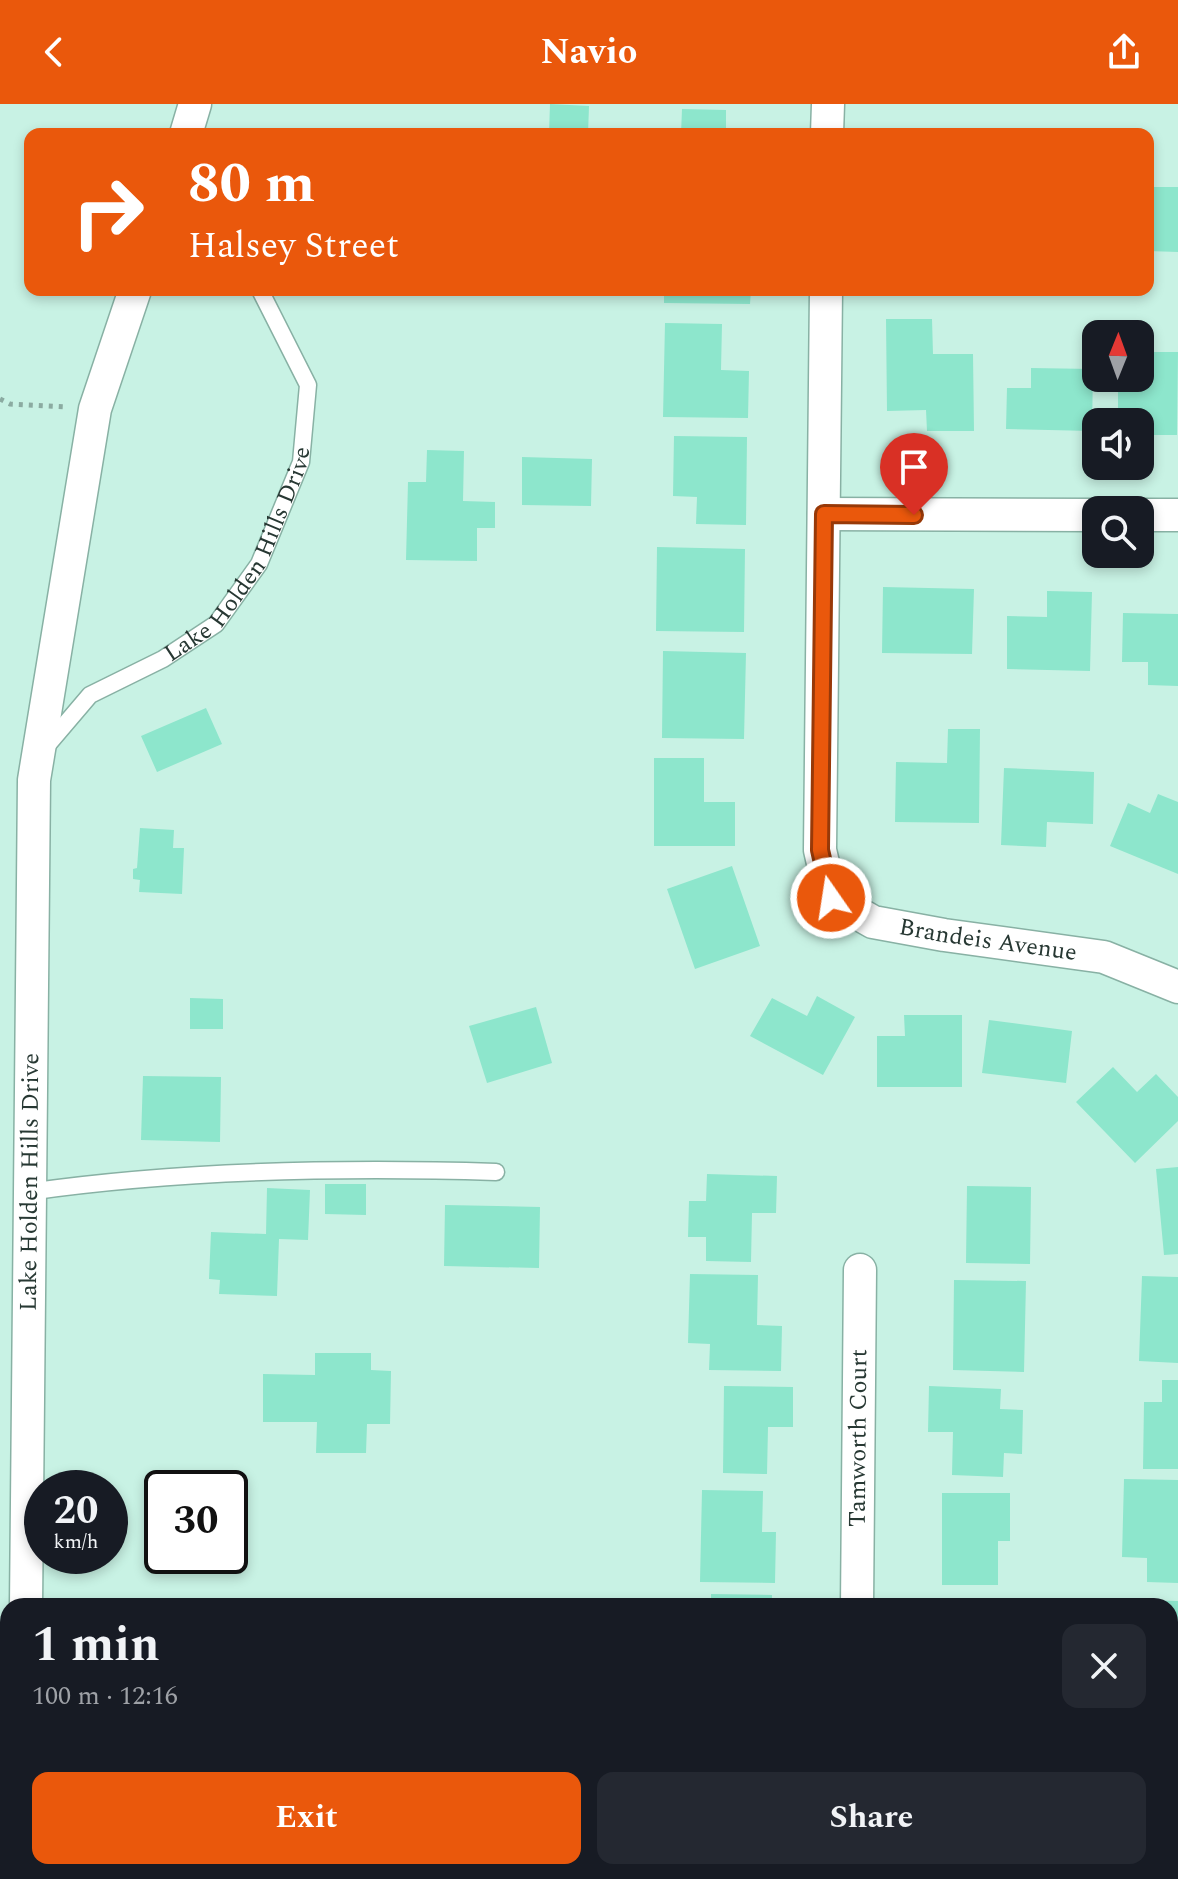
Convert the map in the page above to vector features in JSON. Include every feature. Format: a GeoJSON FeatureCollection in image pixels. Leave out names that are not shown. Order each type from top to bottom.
{"type":"FeatureCollection","features":[{"type":"Feature","properties":{"kind":"street"},"geometry":{"type":"LineString","coordinates":[[188,128],[195,104]]}},
{"type":"Feature","properties":{"kind":"street"},"geometry":{"type":"LineString","coordinates":[[827,128],[828,104]]}},
{"type":"Feature","properties":{"kind":"street","name":"Lake Holden Hills Drive"},"geometry":{"type":"LineString","coordinates":[[26,1598],[13,1368],[28,1192],[34,780],[95,409],[133,296]]}},
{"type":"Feature","properties":{"kind":"street","name":"Brandeis Avenue"},"geometry":{"type":"LineString","coordinates":[[826,296],[820,850],[831,898],[873,922],[1104,957],[1178,987]]}},
{"type":"Feature","properties":{"kind":"street"},"geometry":{"type":"LineString","coordinates":[[824,514],[1082,515]]}},
{"type":"Feature","properties":{"kind":"street"},"geometry":{"type":"LineString","coordinates":[[1154,515],[1178,515]]}},
{"type":"Feature","properties":{"kind":"street","name":"Tamworth Court"},"geometry":{"type":"LineString","coordinates":[[857,1598],[860,1270]]}},
{"type":"Feature","properties":{"kind":"lane","name":"Lake Holden Hills Drive"},"geometry":{"type":"LineString","coordinates":[[37,756],[90,695],[163,659],[216,624],[259,564],[301,462],[308,385],[263,296]]}},
{"type":"Feature","properties":{"kind":"lane"},"geometry":{"type":"LineString","coordinates":[[28,1192],[189,1176],[284,1171],[496,1172]]}},
{"type":"Feature","properties":{"kind":"path"},"geometry":{"type":"LineString","coordinates":[[0,399],[10,404],[95,409]]}},
{"type":"Feature","properties":{"kind":"building"},"geometry":{"type":"Polygon","coordinates":[[[550,104],[589,106],[588,128],[549,128],[550,104]]]}},
{"type":"Feature","properties":{"kind":"building"},"geometry":{"type":"Polygon","coordinates":[[[682,109],[726,110],[726,128],[681,128],[682,109]]]}},
{"type":"Feature","properties":{"kind":"building"},"geometry":{"type":"Polygon","coordinates":[[[1154,187],[1178,187],[1178,252],[1154,251],[1154,187]]]}},
{"type":"Feature","properties":{"kind":"building"},"geometry":{"type":"Polygon","coordinates":[[[664,296],[751,296],[750,304],[664,303],[664,296]]]}},
{"type":"Feature","properties":{"kind":"building"},"geometry":{"type":"Polygon","coordinates":[[[886,319],[932,319],[933,354],[973,354],[974,431],[927,431],[926,410],[887,411],[886,319]]]}},
{"type":"Feature","properties":{"kind":"building"},"geometry":{"type":"Polygon","coordinates":[[[665,323],[722,324],[721,370],[749,371],[748,418],[663,417],[665,323]]]}},
{"type":"Feature","properties":{"kind":"building"},"geometry":{"type":"Polygon","coordinates":[[[1154,352],[1178,352],[1177,435],[1154,435],[1154,408],[1118,408],[1118,392],[1154,392],[1154,352]]]}},
{"type":"Feature","properties":{"kind":"building"},"geometry":{"type":"Polygon","coordinates":[[[1031,368],[1082,369],[1082,392],[1093,392],[1092,408],[1082,408],[1082,431],[1006,429],[1007,388],[1031,388],[1031,368]]]}},
{"type":"Feature","properties":{"kind":"building"},"geometry":{"type":"Polygon","coordinates":[[[674,436],[747,437],[746,525],[696,524],[697,497],[673,496],[674,436]]]}},
{"type":"Feature","properties":{"kind":"building"},"geometry":{"type":"Polygon","coordinates":[[[427,450],[464,451],[463,501],[495,502],[495,528],[477,528],[477,561],[406,560],[408,482],[426,482],[427,450]]]}},
{"type":"Feature","properties":{"kind":"building"},"geometry":{"type":"Polygon","coordinates":[[[522,457],[592,459],[591,506],[522,505],[522,457]]]}},
{"type":"Feature","properties":{"kind":"building"},"geometry":{"type":"Polygon","coordinates":[[[657,547],[745,549],[744,632],[656,631],[657,547]]]}},
{"type":"Feature","properties":{"kind":"building"},"geometry":{"type":"Polygon","coordinates":[[[883,587],[974,589],[972,654],[882,653],[883,587]]]}},
{"type":"Feature","properties":{"kind":"building"},"geometry":{"type":"Polygon","coordinates":[[[1047,591],[1092,592],[1090,671],[1007,669],[1007,616],[1047,617],[1047,591]]]}},
{"type":"Feature","properties":{"kind":"building"},"geometry":{"type":"Polygon","coordinates":[[[1123,613],[1178,614],[1178,686],[1148,685],[1148,662],[1122,662],[1123,613]]]}},
{"type":"Feature","properties":{"kind":"building"},"geometry":{"type":"Polygon","coordinates":[[[663,651],[746,653],[744,739],[662,738],[663,651]]]}},
{"type":"Feature","properties":{"kind":"building"},"geometry":{"type":"Polygon","coordinates":[[[206,708],[222,744],[157,772],[141,736],[206,708]]]}},
{"type":"Feature","properties":{"kind":"building"},"geometry":{"type":"Polygon","coordinates":[[[948,729],[980,729],[979,823],[895,822],[896,762],[947,763],[948,729]]]}},
{"type":"Feature","properties":{"kind":"building"},"geometry":{"type":"Polygon","coordinates":[[[654,758],[704,758],[704,802],[735,802],[735,846],[654,846],[654,758]]]}},
{"type":"Feature","properties":{"kind":"building"},"geometry":{"type":"Polygon","coordinates":[[[1004,768],[1094,772],[1093,824],[1047,822],[1046,847],[1001,845],[1004,768]]]}},
{"type":"Feature","properties":{"kind":"building"},"geometry":{"type":"Polygon","coordinates":[[[1158,794],[1178,802],[1178,874],[1110,846],[1128,803],[1150,813],[1158,794]]]}},
{"type":"Feature","properties":{"kind":"building"},"geometry":{"type":"Polygon","coordinates":[[[140,828],[174,830],[173,848],[184,848],[182,894],[139,892],[140,880],[133,879],[133,869],[137,868],[140,828]]]}},
{"type":"Feature","properties":{"kind":"building"},"geometry":{"type":"Polygon","coordinates":[[[732,866],[760,946],[695,969],[667,889],[732,866]]]}},
{"type":"Feature","properties":{"kind":"building"},"geometry":{"type":"Polygon","coordinates":[[[817,996],[855,1017],[823,1075],[750,1036],[772,998],[807,1016],[817,996]]]}},
{"type":"Feature","properties":{"kind":"building"},"geometry":{"type":"Polygon","coordinates":[[[190,998],[223,999],[223,1029],[190,1029],[190,998]]]}},
{"type":"Feature","properties":{"kind":"building"},"geometry":{"type":"Polygon","coordinates":[[[536,1007],[552,1063],[487,1083],[469,1026],[536,1007]]]}},
{"type":"Feature","properties":{"kind":"building"},"geometry":{"type":"Polygon","coordinates":[[[904,1015],[962,1015],[962,1087],[877,1087],[877,1036],[905,1036],[904,1015]]]}},
{"type":"Feature","properties":{"kind":"building"},"geometry":{"type":"Polygon","coordinates":[[[989,1020],[1072,1031],[1066,1083],[982,1073],[989,1020]]]}},
{"type":"Feature","properties":{"kind":"building"},"geometry":{"type":"Polygon","coordinates":[[[1113,1067],[1137,1092],[1156,1074],[1178,1097],[1178,1121],[1135,1163],[1076,1102],[1113,1067]]]}},
{"type":"Feature","properties":{"kind":"building"},"geometry":{"type":"Polygon","coordinates":[[[143,1076],[221,1077],[220,1142],[141,1140],[143,1076]]]}},
{"type":"Feature","properties":{"kind":"building"},"geometry":{"type":"Polygon","coordinates":[[[1178,1167],[1178,1254],[1164,1255],[1156,1169],[1178,1167]]]}},
{"type":"Feature","properties":{"kind":"building"},"geometry":{"type":"Polygon","coordinates":[[[707,1174],[777,1176],[776,1213],[752,1213],[751,1262],[706,1261],[706,1237],[688,1237],[689,1201],[706,1201],[707,1174]]]}},
{"type":"Feature","properties":{"kind":"building"},"geometry":{"type":"Polygon","coordinates":[[[325,1184],[366,1184],[366,1215],[325,1214],[325,1184]]]}},
{"type":"Feature","properties":{"kind":"building"},"geometry":{"type":"Polygon","coordinates":[[[967,1186],[1031,1187],[1030,1264],[966,1263],[967,1186]]]}},
{"type":"Feature","properties":{"kind":"building"},"geometry":{"type":"Polygon","coordinates":[[[267,1188],[310,1190],[308,1240],[279,1239],[277,1296],[219,1294],[220,1280],[209,1279],[211,1232],[266,1234],[267,1188]]]}},
{"type":"Feature","properties":{"kind":"building"},"geometry":{"type":"Polygon","coordinates":[[[445,1205],[540,1207],[539,1268],[444,1266],[445,1205]]]}},
{"type":"Feature","properties":{"kind":"building"},"geometry":{"type":"Polygon","coordinates":[[[690,1274],[758,1275],[757,1325],[782,1326],[781,1371],[709,1370],[710,1344],[688,1343],[690,1274]]]}},
{"type":"Feature","properties":{"kind":"building"},"geometry":{"type":"Polygon","coordinates":[[[1142,1276],[1178,1277],[1178,1363],[1139,1361],[1142,1276]]]}},
{"type":"Feature","properties":{"kind":"building"},"geometry":{"type":"Polygon","coordinates":[[[954,1280],[1026,1281],[1024,1372],[953,1370],[954,1280]]]}},
{"type":"Feature","properties":{"kind":"building"},"geometry":{"type":"Polygon","coordinates":[[[315,1353],[371,1353],[371,1370],[391,1371],[390,1424],[367,1424],[366,1453],[316,1453],[317,1422],[263,1422],[263,1374],[315,1375],[315,1353]]]}},
{"type":"Feature","properties":{"kind":"building"},"geometry":{"type":"Polygon","coordinates":[[[1162,1380],[1178,1380],[1178,1469],[1143,1469],[1144,1402],[1162,1402],[1162,1380]]]}},
{"type":"Feature","properties":{"kind":"building"},"geometry":{"type":"Polygon","coordinates":[[[724,1386],[793,1387],[793,1427],[768,1427],[767,1474],[723,1473],[724,1386]]]}},
{"type":"Feature","properties":{"kind":"building"},"geometry":{"type":"Polygon","coordinates":[[[929,1386],[1001,1389],[1000,1409],[1023,1410],[1022,1454],[1004,1453],[1003,1477],[952,1475],[953,1432],[928,1432],[929,1386]]]}},
{"type":"Feature","properties":{"kind":"building"},"geometry":{"type":"Polygon","coordinates":[[[1124,1479],[1178,1480],[1178,1583],[1147,1582],[1147,1558],[1122,1557],[1124,1479]]]}},
{"type":"Feature","properties":{"kind":"building"},"geometry":{"type":"Polygon","coordinates":[[[702,1490],[763,1491],[762,1532],[776,1532],[775,1583],[700,1582],[702,1490]]]}},
{"type":"Feature","properties":{"kind":"building"},"geometry":{"type":"Polygon","coordinates":[[[942,1493],[1010,1493],[1010,1541],[998,1541],[998,1585],[942,1585],[942,1493]]]}},
{"type":"Feature","properties":{"kind":"building"},"geometry":{"type":"Polygon","coordinates":[[[711,1594],[772,1595],[772,1598],[711,1598],[711,1594]]]}},
{"type":"Feature","properties":{"kind":"route"},"geometry":{"type":"LineString","coordinates":[[831,898],[820,850],[824,514],[914,515]]}}]}
